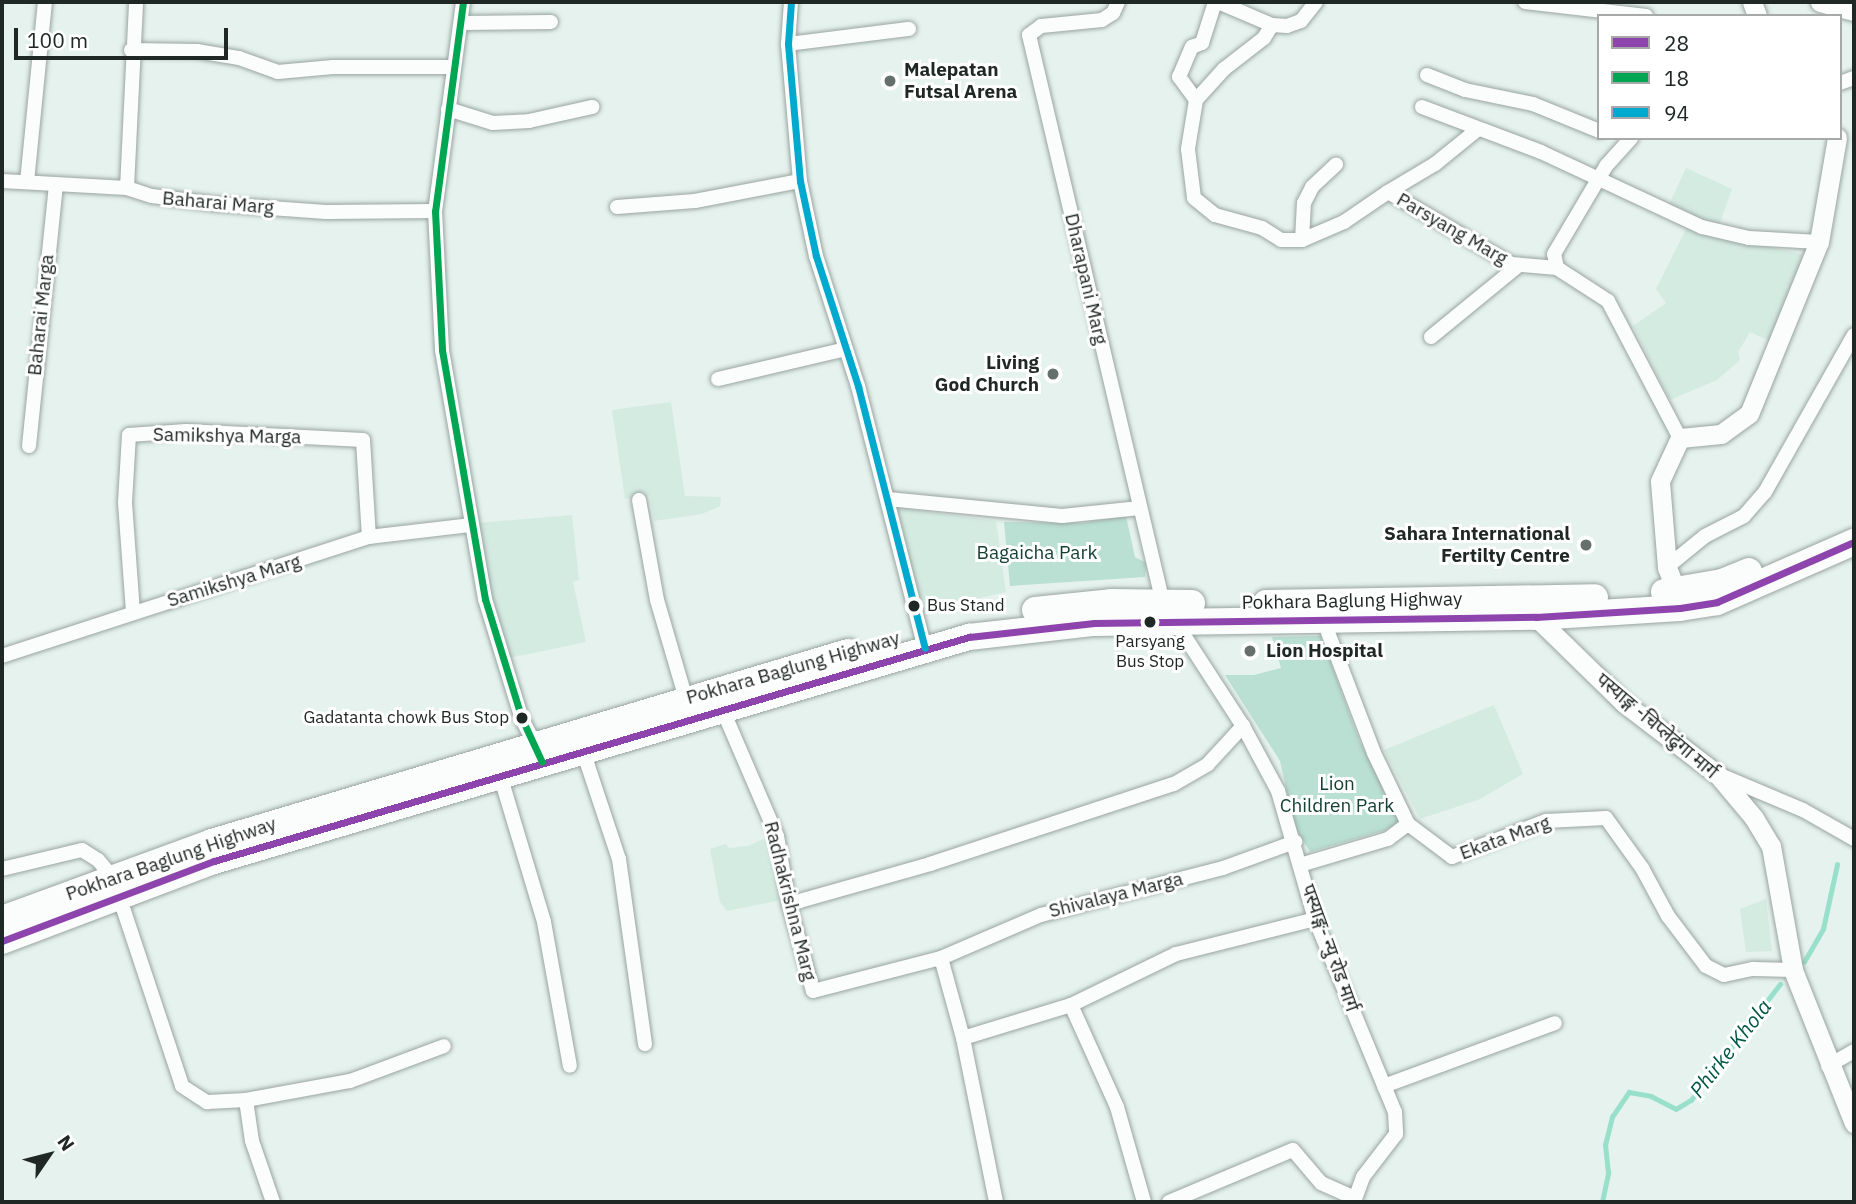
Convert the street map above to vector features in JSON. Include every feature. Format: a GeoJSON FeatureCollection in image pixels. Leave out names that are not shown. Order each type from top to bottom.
{"type":"FeatureCollection","features":[{"type":"Feature","properties":{"kind":"highway","name":"Pokhara Baglung Highway"},"geometry":{"type":"LineString","coordinates":[[1169,612],[1324,622],[1534,608],[1722,582],[1854,523]]}},
{"type":"Feature","properties":{"kind":"highway","name":"Pokhara Baglung Highway"},"geometry":{"type":"LineString","coordinates":[[1675,589],[1717,602],[1854,542]]}},
{"type":"Feature","properties":{"kind":"highway","name":"Pokhara Baglung Highway"},"geometry":{"type":"LineString","coordinates":[[2,919],[214,861],[500,775],[539,753],[583,751],[718,700],[922,640],[1169,612],[1534,608]]}},
{"type":"Feature","properties":{"kind":"highway","name":"Pokhara Baglung Highway"},"geometry":{"type":"LineString","coordinates":[[2,941],[224,838],[539,753],[686,699],[718,700]]}},
{"type":"Feature","properties":{"kind":"main road"},"geometry":{"type":"LineString","coordinates":[[1820,2],[1854,11]]}},
{"type":"Feature","properties":{"kind":"main road"},"geometry":{"type":"LineString","coordinates":[[1675,589],[1660,481],[1680,438],[1721,434],[1749,414],[1819,242],[1837,140]]}},
{"type":"Feature","properties":{"kind":"main road","name":"पस्याङ्ग -चिप्लेढुंगा मार्ग"},"geometry":{"type":"LineString","coordinates":[[1534,608],[1624,703],[1718,775],[1754,818],[1770,846],[1793,970],[1829,1066],[1854,1123]]}},
{"type":"Feature","properties":{"kind":"street"},"geometry":{"type":"LineString","coordinates":[[27,182],[45,2]]}},
{"type":"Feature","properties":{"kind":"street"},"geometry":{"type":"LineString","coordinates":[[127,188],[131,50],[136,2]]}},
{"type":"Feature","properties":{"kind":"street"},"geometry":{"type":"LineString","coordinates":[[463,2],[463,23],[453,67],[435,211],[442,350],[485,598],[522,719],[539,753]]}},
{"type":"Feature","properties":{"kind":"street"},"geometry":{"type":"LineString","coordinates":[[791,2],[788,44],[800,181],[816,256],[846,349],[888,499],[922,640]]}},
{"type":"Feature","properties":{"kind":"street","name":"Dharapani Marg"},"geometry":{"type":"LineString","coordinates":[[1118,2],[1113,13],[1102,20],[1041,26],[1031,29],[1029,35],[1140,508],[1169,612]]}},
{"type":"Feature","properties":{"kind":"street"},"geometry":{"type":"LineString","coordinates":[[1196,100],[1179,78],[1192,47],[1202,43],[1216,2],[1272,25],[1301,21],[1316,2]]}},
{"type":"Feature","properties":{"kind":"street"},"geometry":{"type":"LineString","coordinates":[[1525,2],[1629,14]]}},
{"type":"Feature","properties":{"kind":"street"},"geometry":{"type":"LineString","coordinates":[[463,23],[551,22]]}},
{"type":"Feature","properties":{"kind":"street"},"geometry":{"type":"LineString","coordinates":[[1272,25],[1264,38],[1224,69],[1196,100],[1188,149],[1195,198],[1214,215],[1262,228],[1281,240],[1302,240],[1304,203],[1312,187],[1335,165]]}},
{"type":"Feature","properties":{"kind":"street"},"geometry":{"type":"LineString","coordinates":[[788,44],[909,29]]}},
{"type":"Feature","properties":{"kind":"street"},"geometry":{"type":"LineString","coordinates":[[131,50],[197,51],[239,58],[278,72],[333,67],[453,67]]}},
{"type":"Feature","properties":{"kind":"street"},"geometry":{"type":"LineString","coordinates":[[1427,75],[1465,90],[1533,104],[1597,130]]}},
{"type":"Feature","properties":{"kind":"street"},"geometry":{"type":"LineString","coordinates":[[448,109],[493,123],[529,121],[592,107]]}},
{"type":"Feature","properties":{"kind":"street"},"geometry":{"type":"LineString","coordinates":[[1422,107],[1541,152],[1597,181],[1702,227],[1749,238],[1819,242]]}},
{"type":"Feature","properties":{"kind":"street"},"geometry":{"type":"LineString","coordinates":[[1388,192],[1435,164],[1478,129]]}},
{"type":"Feature","properties":{"kind":"street"},"geometry":{"type":"LineString","coordinates":[[1557,268],[1554,254],[1623,140]]}},
{"type":"Feature","properties":{"kind":"street","name":"Baharai Marg"},"geometry":{"type":"LineString","coordinates":[[2,181],[127,188],[152,196],[215,204],[327,212],[435,211]]}},
{"type":"Feature","properties":{"kind":"street"},"geometry":{"type":"LineString","coordinates":[[617,207],[695,201],[800,181]]}},
{"type":"Feature","properties":{"kind":"street","name":"Baharai Marga"},"geometry":{"type":"LineString","coordinates":[[29,446],[56,184]]}},
{"type":"Feature","properties":{"kind":"street","name":"Parsyang Marg"},"geometry":{"type":"LineString","coordinates":[[1302,240],[1344,222],[1388,192],[1519,265],[1557,268],[1608,301],[1680,438]]}},
{"type":"Feature","properties":{"kind":"street"},"geometry":{"type":"LineString","coordinates":[[1431,337],[1519,265]]}},
{"type":"Feature","properties":{"kind":"street"},"geometry":{"type":"LineString","coordinates":[[1675,589],[1705,536],[1744,516],[1765,492],[1854,335]]}},
{"type":"Feature","properties":{"kind":"street"},"geometry":{"type":"LineString","coordinates":[[718,379],[846,349]]}},
{"type":"Feature","properties":{"kind":"street","name":"Samikshya Marga"},"geometry":{"type":"LineString","coordinates":[[133,612],[125,502],[129,435],[186,431],[363,440],[369,537]]}},
{"type":"Feature","properties":{"kind":"street"},"geometry":{"type":"LineString","coordinates":[[888,499],[1062,516],[1140,508]]}},
{"type":"Feature","properties":{"kind":"street"},"geometry":{"type":"LineString","coordinates":[[639,500],[657,600],[686,699]]}},
{"type":"Feature","properties":{"kind":"street","name":"Samikshya Marg"},"geometry":{"type":"LineString","coordinates":[[2,656],[133,612],[288,566],[369,537],[471,525]]}},
{"type":"Feature","properties":{"kind":"street","name":"पस्याङ्ग- न्यु रोड मार्ग"},"geometry":{"type":"LineString","coordinates":[[1169,612],[1243,726],[1278,791],[1295,842],[1315,919],[1395,1112],[1396,1134],[1354,1200]]}},
{"type":"Feature","properties":{"kind":"street","name":"Ekata Marg"},"geometry":{"type":"LineString","coordinates":[[1324,622],[1374,753],[1408,824],[1452,858],[1546,821],[1606,818],[1642,868],[1668,916],[1706,966],[1724,975],[1754,969],[1793,970]]}},
{"type":"Feature","properties":{"kind":"street","name":"Radhakrishna Marg"},"geometry":{"type":"LineString","coordinates":[[718,700],[777,836],[789,904],[813,991],[941,957]]}},
{"type":"Feature","properties":{"kind":"street"},"geometry":{"type":"LineString","coordinates":[[789,904],[930,864],[1174,784],[1208,764],[1243,726]]}},
{"type":"Feature","properties":{"kind":"street"},"geometry":{"type":"LineString","coordinates":[[583,751],[619,859],[645,1044]]}},
{"type":"Feature","properties":{"kind":"street"},"geometry":{"type":"LineString","coordinates":[[500,775],[544,922],[570,1066]]}},
{"type":"Feature","properties":{"kind":"street"},"geometry":{"type":"LineString","coordinates":[[1718,775],[1802,810],[1854,839]]}},
{"type":"Feature","properties":{"kind":"street"},"geometry":{"type":"LineString","coordinates":[[1300,865],[1388,839],[1408,824]]}},
{"type":"Feature","properties":{"kind":"street","name":"Shivalaya Marga"},"geometry":{"type":"LineString","coordinates":[[941,957],[1041,915],[1223,868],[1295,842]]}},
{"type":"Feature","properties":{"kind":"street"},"geometry":{"type":"LineString","coordinates":[[2,869],[82,850],[99,860],[116,888],[182,1086],[206,1102],[246,1100],[350,1081],[444,1046]]}},
{"type":"Feature","properties":{"kind":"street"},"geometry":{"type":"LineString","coordinates":[[963,1038],[1071,1005],[1176,954],[1315,919]]}},
{"type":"Feature","properties":{"kind":"street"},"geometry":{"type":"LineString","coordinates":[[941,957],[963,1038],[996,1202]]}},
{"type":"Feature","properties":{"kind":"street"},"geometry":{"type":"LineString","coordinates":[[1071,1005],[1117,1107],[1144,1202]]}},
{"type":"Feature","properties":{"kind":"street"},"geometry":{"type":"LineString","coordinates":[[1384,1086],[1555,1023]]}},
{"type":"Feature","properties":{"kind":"street"},"geometry":{"type":"LineString","coordinates":[[1829,1066],[1854,1051]]}},
{"type":"Feature","properties":{"kind":"street"},"geometry":{"type":"LineString","coordinates":[[246,1100],[253,1141],[273,1202]]}},
{"type":"Feature","properties":{"kind":"street"},"geometry":{"type":"LineString","coordinates":[[1169,1202],[1293,1150],[1321,1183],[1354,1200]]}},
{"type":"Feature","properties":{"kind":"shaded area"},"geometry":{"type":"Polygon","coordinates":[[[1686,168],[1732,189],[1717,231],[1665,213],[1686,168]]]}},
{"type":"Feature","properties":{"kind":"shaded area"},"geometry":{"type":"Polygon","coordinates":[[[1687,227],[1809,256],[1776,344],[1750,332],[1738,352],[1740,360],[1717,380],[1670,400],[1633,326],[1666,303],[1656,289],[1687,227]]]}},
{"type":"Feature","properties":{"kind":"shaded area"},"geometry":{"type":"Polygon","coordinates":[[[671,402],[685,496],[721,497],[720,506],[702,514],[654,521],[650,496],[625,499],[612,410],[671,402]]]}},
{"type":"Feature","properties":{"kind":"shaded area"},"geometry":{"type":"Polygon","coordinates":[[[891,507],[996,521],[1006,592],[922,611],[891,507]]]}},
{"type":"Feature","properties":{"kind":"shaded area"},"geometry":{"type":"Polygon","coordinates":[[[572,515],[579,580],[573,582],[586,642],[505,659],[477,523],[572,515]]]}},
{"type":"Feature","properties":{"kind":"shaded area"},"geometry":{"type":"Polygon","coordinates":[[[1494,705],[1523,774],[1480,799],[1420,819],[1384,750],[1494,705]]]}},
{"type":"Feature","properties":{"kind":"shaded area"},"geometry":{"type":"Polygon","coordinates":[[[770,836],[777,857],[772,870],[777,873],[781,900],[727,911],[720,902],[710,849],[726,844],[729,848],[748,846],[770,836]]]}},
{"type":"Feature","properties":{"kind":"shaded area"},"geometry":{"type":"Polygon","coordinates":[[[1766,899],[1772,951],[1746,952],[1740,909],[1766,899]]]}},
{"type":"Feature","properties":{"kind":"green space","name":"Bagaicha Park"},"geometry":{"type":"Polygon","coordinates":[[[1126,516],[1135,557],[1146,563],[1145,577],[1010,586],[1004,522],[1081,523],[1126,516]]]}},
{"type":"Feature","properties":{"kind":"green space","name":"Lion Children Park"},"geometry":{"type":"Polygon","coordinates":[[[1321,636],[1359,740],[1401,820],[1386,830],[1310,852],[1295,827],[1280,761],[1225,675],[1254,675],[1281,668],[1272,637],[1321,636]]]}},
{"type":"Feature","properties":{"kind":"waterway","name":"Phirke Khola"},"geometry":{"type":"LineString","coordinates":[[1804,962],[1823,929],[1837,865]]}},
{"type":"Feature","properties":{"kind":"waterway","name":"Phirke Khola"},"geometry":{"type":"LineString","coordinates":[[1602,1202],[1608,1173],[1605,1145],[1612,1117],[1629,1092],[1651,1096],[1676,1109],[1691,1100],[1780,984]]}},
{"type":"Feature","properties":{"kind":"transit line","name":"18"},"geometry":{"type":"LineString","coordinates":[[463,2],[435,211],[442,350],[485,599],[522,719],[542,762]]}},
{"type":"Feature","properties":{"kind":"transit line","name":"94"},"geometry":{"type":"LineString","coordinates":[[791,2],[788,44],[800,181],[816,256],[858,386],[925,648]]}},
{"type":"Feature","properties":{"kind":"transit line","name":"28"},"geometry":{"type":"LineString","coordinates":[[2,941],[214,861],[969,637],[1094,623],[1536,617],[1680,608],[1717,602],[1854,542]]}},
{"type":"Feature","properties":{"kind":"place","name":"Malepatan Futsal Arena"},"geometry":{"type":"Point","coordinates":[890,81]}},
{"type":"Feature","properties":{"kind":"place","name":"Living God Church"},"geometry":{"type":"Point","coordinates":[1053,374]}},
{"type":"Feature","properties":{"kind":"place","name":"Sahara International Fertilty Centre"},"geometry":{"type":"Point","coordinates":[1586,545]}},
{"type":"Feature","properties":{"kind":"place","name":"Bus Stand"},"geometry":{"type":"Point","coordinates":[914,606]}},
{"type":"Feature","properties":{"kind":"place","name":"Parsyang Bus Stop"},"geometry":{"type":"Point","coordinates":[1150,622]}},
{"type":"Feature","properties":{"kind":"place","name":"Lion Hospital"},"geometry":{"type":"Point","coordinates":[1250,651]}},
{"type":"Feature","properties":{"kind":"place","name":"Gadatanta chowk Bus Stop"},"geometry":{"type":"Point","coordinates":[522,718]}}]}
